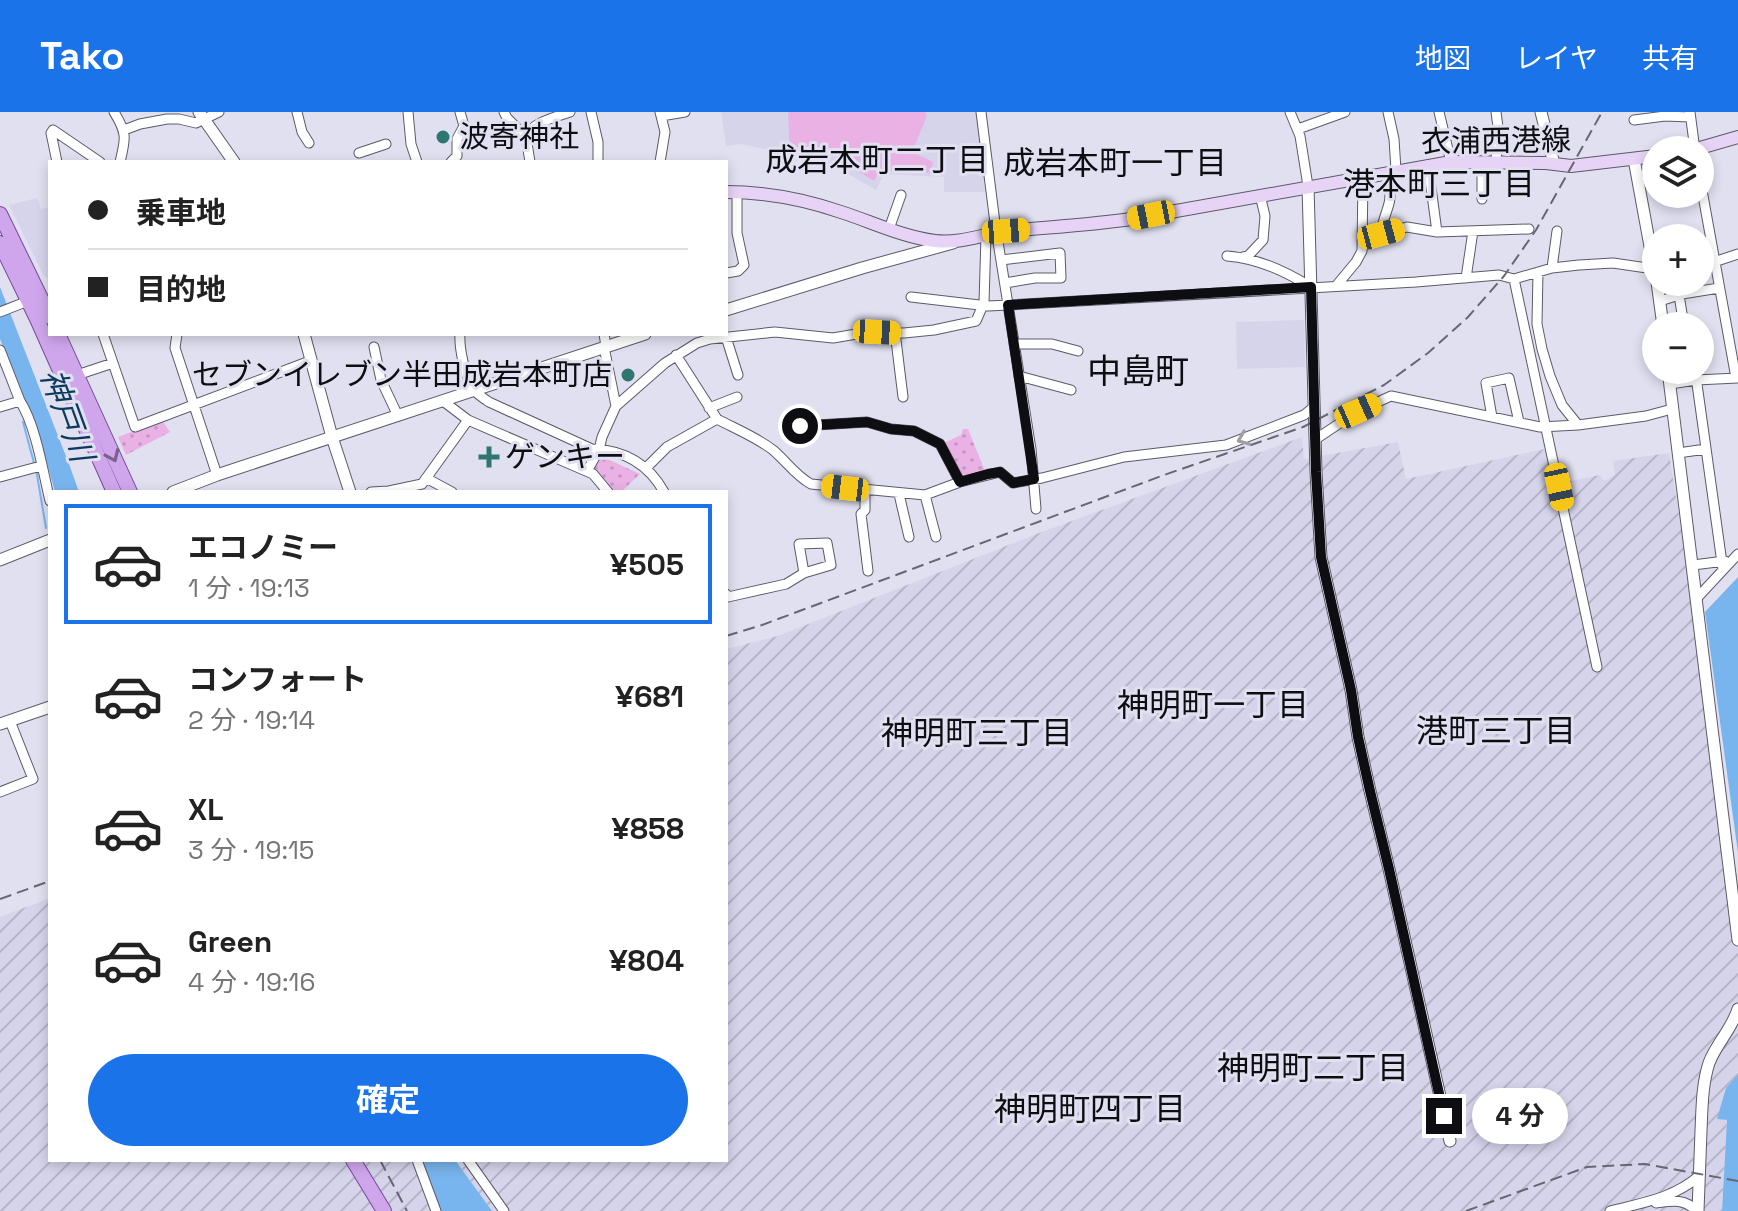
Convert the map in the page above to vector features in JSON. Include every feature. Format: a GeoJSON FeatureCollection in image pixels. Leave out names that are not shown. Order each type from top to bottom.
{"type":"FeatureCollection","features":[{"type":"Feature","properties":{"kind":"main road"},"geometry":{"type":"LineString","coordinates":[[1714,145],[1737,140]]}},
{"type":"Feature","properties":{"kind":"main road","name":"衣浦西港線"},"geometry":{"type":"LineString","coordinates":[[732,192],[793,197],[919,238],[957,242],[992,234],[1093,224],[1451,162],[1580,166],[1642,158]]}},
{"type":"Feature","properties":{"kind":"main road"},"geometry":{"type":"LineString","coordinates":[[0,214],[48,334]]}},
{"type":"Feature","properties":{"kind":"main road"},"geometry":{"type":"LineString","coordinates":[[0,243],[34,300],[48,315]]}},
{"type":"Feature","properties":{"kind":"main road"},"geometry":{"type":"LineString","coordinates":[[49,336],[113,490]]}},
{"type":"Feature","properties":{"kind":"main road"},"geometry":{"type":"LineString","coordinates":[[59,336],[129,490]]}},
{"type":"Feature","properties":{"kind":"main road"},"geometry":{"type":"LineString","coordinates":[[352,1162],[381,1211]]}},
{"type":"Feature","properties":{"kind":"street"},"geometry":{"type":"LineString","coordinates":[[114,112],[124,130],[120,160]]}},
{"type":"Feature","properties":{"kind":"street"},"geometry":{"type":"LineString","coordinates":[[124,130],[167,119],[196,123],[202,116],[219,112]]}},
{"type":"Feature","properties":{"kind":"street"},"geometry":{"type":"LineString","coordinates":[[297,112],[302,132],[309,143]]}},
{"type":"Feature","properties":{"kind":"street"},"geometry":{"type":"LineString","coordinates":[[408,112],[411,144],[416,160]]}},
{"type":"Feature","properties":{"kind":"street"},"geometry":{"type":"LineString","coordinates":[[453,160],[457,156],[457,139],[464,126],[460,112]]}},
{"type":"Feature","properties":{"kind":"street"},"geometry":{"type":"LineString","coordinates":[[504,112],[525,135],[530,160]]}},
{"type":"Feature","properties":{"kind":"street"},"geometry":{"type":"LineString","coordinates":[[525,135],[545,120],[570,112]]}},
{"type":"Feature","properties":{"kind":"street"},"geometry":{"type":"LineString","coordinates":[[591,112],[598,142],[598,160]]}},
{"type":"Feature","properties":{"kind":"street"},"geometry":{"type":"LineString","coordinates":[[660,160],[665,132],[661,114],[685,112]]}},
{"type":"Feature","properties":{"kind":"street"},"geometry":{"type":"LineString","coordinates":[[587,471],[599,450],[616,406],[696,338],[775,332],[833,338],[868,332],[934,330],[976,321],[983,305],[992,234],[981,112]]}},
{"type":"Feature","properties":{"kind":"street"},"geometry":{"type":"LineString","coordinates":[[1290,112],[1298,129],[1308,186],[1321,557],[1351,690],[1358,737],[1450,1141]]}},
{"type":"Feature","properties":{"kind":"street"},"geometry":{"type":"LineString","coordinates":[[1298,129],[1345,112]]}},
{"type":"Feature","properties":{"kind":"street"},"geometry":{"type":"LineString","coordinates":[[1402,112],[1390,116],[1392,171],[1389,205],[1383,217],[1381,234],[1407,227],[1437,232],[1529,229]]}},
{"type":"Feature","properties":{"kind":"street"},"geometry":{"type":"LineString","coordinates":[[1439,112],[1451,162]]}},
{"type":"Feature","properties":{"kind":"street"},"geometry":{"type":"LineString","coordinates":[[1496,112],[1496,162]]}},
{"type":"Feature","properties":{"kind":"street"},"geometry":{"type":"LineString","coordinates":[[1541,112],[1554,164]]}},
{"type":"Feature","properties":{"kind":"street"},"geometry":{"type":"LineString","coordinates":[[1634,120],[1690,114],[1692,136]]}},
{"type":"Feature","properties":{"kind":"street"},"geometry":{"type":"LineString","coordinates":[[202,116],[233,160]]}},
{"type":"Feature","properties":{"kind":"street"},"geometry":{"type":"LineString","coordinates":[[57,160],[53,130],[97,160]]}},
{"type":"Feature","properties":{"kind":"street"},"geometry":{"type":"LineString","coordinates":[[359,155],[386,144]]}},
{"type":"Feature","properties":{"kind":"street"},"geometry":{"type":"LineString","coordinates":[[1634,159],[1648,224]]}},
{"type":"Feature","properties":{"kind":"street"},"geometry":{"type":"LineString","coordinates":[[1482,162],[1482,199]]}},
{"type":"Feature","properties":{"kind":"street"},"geometry":{"type":"LineString","coordinates":[[1428,165],[1437,232]]}},
{"type":"Feature","properties":{"kind":"street"},"geometry":{"type":"LineString","coordinates":[[1336,286],[1362,251],[1363,177]]}},
{"type":"Feature","properties":{"kind":"street"},"geometry":{"type":"LineString","coordinates":[[728,273],[738,271],[744,265],[732,192]]}},
{"type":"Feature","properties":{"kind":"street"},"geometry":{"type":"LineString","coordinates":[[889,229],[901,195]]}},
{"type":"Feature","properties":{"kind":"street"},"geometry":{"type":"LineString","coordinates":[[1243,257],[1248,256],[1263,240],[1265,216],[1260,195]]}},
{"type":"Feature","properties":{"kind":"street"},"geometry":{"type":"LineString","coordinates":[[1466,278],[1473,231]]}},
{"type":"Feature","properties":{"kind":"street"},"geometry":{"type":"LineString","coordinates":[[1552,268],[1557,231]]}},
{"type":"Feature","properties":{"kind":"street"},"geometry":{"type":"LineString","coordinates":[[992,234],[1005,283],[1036,509]]}},
{"type":"Feature","properties":{"kind":"street"},"geometry":{"type":"LineString","coordinates":[[919,238],[924,248],[919,252]]}},
{"type":"Feature","properties":{"kind":"street"},"geometry":{"type":"LineString","coordinates":[[728,309],[957,242]]}},
{"type":"Feature","properties":{"kind":"street"},"geometry":{"type":"LineString","coordinates":[[1001,260],[1060,253],[1061,278],[1005,283]]}},
{"type":"Feature","properties":{"kind":"street"},"geometry":{"type":"LineString","coordinates":[[1714,376],[1737,378],[1714,262],[1738,254]]}},
{"type":"Feature","properties":{"kind":"street"},"geometry":{"type":"LineString","coordinates":[[1227,256],[1243,257],[1295,277],[1311,287]]}},
{"type":"Feature","properties":{"kind":"street"},"geometry":{"type":"LineString","coordinates":[[911,297],[1008,305],[1499,275],[1514,279],[1552,268],[1613,263],[1642,272]]}},
{"type":"Feature","properties":{"kind":"street"},"geometry":{"type":"LineString","coordinates":[[1538,272],[1537,324],[1542,349],[1562,405],[1578,425]]}},
{"type":"Feature","properties":{"kind":"street"},"geometry":{"type":"LineString","coordinates":[[1514,279],[1597,667]]}},
{"type":"Feature","properties":{"kind":"street"},"geometry":{"type":"LineString","coordinates":[[1714,289],[1719,288]]}},
{"type":"Feature","properties":{"kind":"street"},"geometry":{"type":"LineString","coordinates":[[1659,296],[1661,312]]}},
{"type":"Feature","properties":{"kind":"street"},"geometry":{"type":"LineString","coordinates":[[1660,301],[1676,296]]}},
{"type":"Feature","properties":{"kind":"street"},"geometry":{"type":"LineString","coordinates":[[0,312],[34,300]]}},
{"type":"Feature","properties":{"kind":"street"},"geometry":{"type":"LineString","coordinates":[[895,332],[903,397]]}},
{"type":"Feature","properties":{"kind":"street"},"geometry":{"type":"LineString","coordinates":[[104,336],[135,427],[310,361]]}},
{"type":"Feature","properties":{"kind":"street"},"geometry":{"type":"LineString","coordinates":[[177,336],[175,348],[217,475]]}},
{"type":"Feature","properties":{"kind":"street"},"geometry":{"type":"LineString","coordinates":[[304,336],[349,490]]}},
{"type":"Feature","properties":{"kind":"street"},"geometry":{"type":"LineString","coordinates":[[460,336],[461,351],[474,391],[489,402],[592,449],[608,449],[647,467],[663,490]]}},
{"type":"Feature","properties":{"kind":"street"},"geometry":{"type":"LineString","coordinates":[[178,490],[474,391],[604,342],[635,336]]}},
{"type":"Feature","properties":{"kind":"street"},"geometry":{"type":"LineString","coordinates":[[726,337],[738,375]]}},
{"type":"Feature","properties":{"kind":"street"},"geometry":{"type":"LineString","coordinates":[[604,342],[616,406]]}},
{"type":"Feature","properties":{"kind":"street"},"geometry":{"type":"LineString","coordinates":[[1014,344],[1052,344],[1078,351]]}},
{"type":"Feature","properties":{"kind":"street"},"geometry":{"type":"LineString","coordinates":[[374,347],[381,380],[398,416]]}},
{"type":"Feature","properties":{"kind":"street"},"geometry":{"type":"LineString","coordinates":[[0,350],[25,409],[37,467],[48,496]]}},
{"type":"Feature","properties":{"kind":"street"},"geometry":{"type":"LineString","coordinates":[[676,355],[717,419],[777,453],[805,481],[899,494],[925,495],[1000,472],[1013,483],[1124,457],[1226,445],[1304,415],[1314,407]]}},
{"type":"Feature","properties":{"kind":"street"},"geometry":{"type":"LineString","coordinates":[[77,375],[113,363]]}},
{"type":"Feature","properties":{"kind":"street"},"geometry":{"type":"LineString","coordinates":[[1019,376],[1071,390]]}},
{"type":"Feature","properties":{"kind":"street"},"geometry":{"type":"LineString","coordinates":[[1492,417],[1486,383],[1509,378],[1519,422]]}},
{"type":"Feature","properties":{"kind":"street"},"geometry":{"type":"LineString","coordinates":[[1670,384],[1738,940]]}},
{"type":"Feature","properties":{"kind":"street"},"geometry":{"type":"LineString","coordinates":[[1695,384],[1722,566]]}},
{"type":"Feature","properties":{"kind":"street"},"geometry":{"type":"LineString","coordinates":[[1316,439],[1358,411],[1391,396],[1547,427],[1646,416],[1672,409]]}},
{"type":"Feature","properties":{"kind":"street"},"geometry":{"type":"LineString","coordinates":[[709,408],[737,397]]}},
{"type":"Feature","properties":{"kind":"street"},"geometry":{"type":"LineString","coordinates":[[0,407],[20,401]]}},
{"type":"Feature","properties":{"kind":"street"},"geometry":{"type":"LineString","coordinates":[[443,401],[468,420],[587,471],[599,479],[607,490]]}},
{"type":"Feature","properties":{"kind":"street"},"geometry":{"type":"LineString","coordinates":[[647,467],[667,447],[717,419]]}},
{"type":"Feature","properties":{"kind":"street"},"geometry":{"type":"LineString","coordinates":[[390,490],[422,484],[468,420]]}},
{"type":"Feature","properties":{"kind":"street"},"geometry":{"type":"LineString","coordinates":[[800,426],[867,422],[914,431],[940,444],[960,482]]}},
{"type":"Feature","properties":{"kind":"street"},"geometry":{"type":"LineString","coordinates":[[1678,453],[1706,449]]}},
{"type":"Feature","properties":{"kind":"street"},"geometry":{"type":"LineString","coordinates":[[0,477],[37,467]]}},
{"type":"Feature","properties":{"kind":"street"},"geometry":{"type":"LineString","coordinates":[[426,478],[448,490]]}},
{"type":"Feature","properties":{"kind":"street"},"geometry":{"type":"LineString","coordinates":[[865,490],[865,510],[861,514],[868,571]]}},
{"type":"Feature","properties":{"kind":"street"},"geometry":{"type":"LineString","coordinates":[[899,494],[909,537]]}},
{"type":"Feature","properties":{"kind":"street"},"geometry":{"type":"LineString","coordinates":[[925,495],[936,537]]}},
{"type":"Feature","properties":{"kind":"street"},"geometry":{"type":"LineString","coordinates":[[0,560],[48,541]]}},
{"type":"Feature","properties":{"kind":"street"},"geometry":{"type":"LineString","coordinates":[[1697,598],[1722,566],[1738,554]]}},
{"type":"Feature","properties":{"kind":"street"},"geometry":{"type":"LineString","coordinates":[[1693,565],[1722,566]]}},
{"type":"Feature","properties":{"kind":"street"},"geometry":{"type":"LineString","coordinates":[[728,597],[786,584],[804,573]]}},
{"type":"Feature","properties":{"kind":"street"},"geometry":{"type":"LineString","coordinates":[[0,792],[33,779],[5,723],[48,708]]}},
{"type":"Feature","properties":{"kind":"street"},"geometry":{"type":"LineString","coordinates":[[1697,1211],[1704,1090],[1709,1065],[1738,1009]]}},
{"type":"Feature","properties":{"kind":"street"},"geometry":{"type":"LineString","coordinates":[[418,1162],[436,1211]]}},
{"type":"Feature","properties":{"kind":"street"},"geometry":{"type":"LineString","coordinates":[[469,1162],[504,1211]]}},
{"type":"Feature","properties":{"kind":"street"},"geometry":{"type":"LineString","coordinates":[[1610,1211],[1682,1190],[1699,1176]]}},
{"type":"Feature","properties":{"kind":"street"},"geometry":{"type":"LineString","coordinates":[[1644,1203],[1677,1201],[1697,1211]]}},
{"type":"Feature","properties":{"kind":"shaded area"},"geometry":{"type":"Polygon","coordinates":[[[721,112],[977,112],[985,192],[944,192],[944,177],[884,174],[876,190],[826,161],[797,161],[775,157],[773,151],[741,144],[726,146],[721,112]]]}},
{"type":"Feature","properties":{"kind":"shaded area"},"geometry":{"type":"Polygon","coordinates":[[[788,112],[925,112],[927,116],[912,152],[933,162],[931,173],[880,170],[874,181],[825,150],[820,158],[790,154],[788,112]]]}},
{"type":"Feature","properties":{"kind":"shaded area"},"geometry":{"type":"Polygon","coordinates":[[[37,198],[41,209],[48,207],[48,278],[43,274],[9,205],[37,198]]]}},
{"type":"Feature","properties":{"kind":"shaded area"},"geometry":{"type":"Polygon","coordinates":[[[1304,320],[1305,367],[1237,369],[1236,322],[1304,320]]]}},
{"type":"Feature","properties":{"kind":"shaded area"},"geometry":{"type":"Polygon","coordinates":[[[162,420],[170,432],[126,455],[118,437],[162,420]]]}},
{"type":"Feature","properties":{"kind":"shaded area"},"geometry":{"type":"Polygon","coordinates":[[[963,429],[968,429],[985,471],[961,475],[944,443],[961,435],[963,429]]]}},
{"type":"Feature","properties":{"kind":"shaded area"},"geometry":{"type":"Polygon","coordinates":[[[1302,437],[1304,459],[1398,442],[1406,479],[1554,447],[1562,483],[1600,475],[1604,481],[1615,475],[1613,461],[1669,453],[1738,883],[1738,1074],[1726,1088],[1718,1119],[1727,1120],[1722,1211],[492,1211],[456,1162],[728,1162],[728,648],[778,636],[1039,533],[1302,437]]]}},
{"type":"Feature","properties":{"kind":"shaded area"},"geometry":{"type":"Polygon","coordinates":[[[603,457],[640,474],[623,490],[612,490],[594,468],[603,457]]]}},
{"type":"Feature","properties":{"kind":"shaded area"},"geometry":{"type":"Polygon","coordinates":[[[48,899],[48,1162],[421,1162],[439,1211],[0,1211],[0,917],[48,899]]]}},
{"type":"Feature","properties":{"kind":"water"},"geometry":{"type":"Polygon","coordinates":[[[0,287],[78,490],[54,490],[41,442],[0,339],[0,287]]]}},
{"type":"Feature","properties":{"kind":"water"},"geometry":{"type":"Polygon","coordinates":[[[1738,577],[1738,853],[1705,612],[1738,577]]]}},
{"type":"Feature","properties":{"kind":"water"},"geometry":{"type":"Polygon","coordinates":[[[1738,1074],[1738,1211],[1722,1211],[1727,1120],[1717,1119],[1726,1088],[1738,1074]]]}},
{"type":"Feature","properties":{"kind":"water"},"geometry":{"type":"Polygon","coordinates":[[[421,1162],[456,1162],[492,1211],[439,1211],[421,1162]]]}},
{"type":"Feature","properties":{"kind":"waterway"},"geometry":{"type":"LineString","coordinates":[[23,422],[34,463]]}},
{"type":"Feature","properties":{"kind":"waterway"},"geometry":{"type":"LineString","coordinates":[[36,469],[46,528]]}},
{"type":"Feature","properties":{"kind":"railway"},"geometry":{"type":"LineString","coordinates":[[728,635],[1303,427],[1384,385],[1428,353],[1468,317],[1504,276],[1536,230],[1602,112]]}},
{"type":"Feature","properties":{"kind":"railway"},"geometry":{"type":"LineString","coordinates":[[0,899],[48,882]]}},
{"type":"Feature","properties":{"kind":"railway"},"geometry":{"type":"LineString","coordinates":[[381,1162],[407,1211]]}},
{"type":"Feature","properties":{"kind":"railway"},"geometry":{"type":"LineString","coordinates":[[1466,1211],[1587,1167],[1645,1164],[1738,1181]]}},
{"type":"Feature","properties":{"kind":"place","name":"波寄神社"},"geometry":{"type":"Point","coordinates":[443,137]}},
{"type":"Feature","properties":{"kind":"place","name":"セブンイレブン半田成岩本町店"},"geometry":{"type":"Point","coordinates":[628,375]}},
{"type":"Feature","properties":{"kind":"place","name":"ゲンキー"},"geometry":{"type":"Point","coordinates":[489,457]}},
{"type":"Feature","properties":{"kind":"district","name":"成岩本町二丁目"},"geometry":{"type":"Point","coordinates":[877,160]}},
{"type":"Feature","properties":{"kind":"district","name":"成岩本町一丁目"},"geometry":{"type":"Point","coordinates":[1115,163]}},
{"type":"Feature","properties":{"kind":"district","name":"港本町三丁目"},"geometry":{"type":"Point","coordinates":[1439,184]}},
{"type":"Feature","properties":{"kind":"district","name":"中島町"},"geometry":{"type":"Point","coordinates":[1138,371]}},
{"type":"Feature","properties":{"kind":"district","name":"神明町一丁目"},"geometry":{"type":"Point","coordinates":[1213,705]}},
{"type":"Feature","properties":{"kind":"district","name":"港町三丁目"},"geometry":{"type":"Point","coordinates":[1496,731]}},
{"type":"Feature","properties":{"kind":"district","name":"神明町三丁目"},"geometry":{"type":"Point","coordinates":[977,733]}},
{"type":"Feature","properties":{"kind":"district","name":"神明町二丁目"},"geometry":{"type":"Point","coordinates":[1313,1068]}},
{"type":"Feature","properties":{"kind":"district","name":"神明町四丁目"},"geometry":{"type":"Point","coordinates":[1090,1109]}},
{"type":"Feature","properties":{"kind":"route"},"geometry":{"type":"LineString","coordinates":[[800,426],[867,422],[914,431],[940,444],[960,482],[1000,472],[1013,483],[1034,479],[1008,305],[1311,287],[1321,557],[1351,690],[1358,737],[1444,1116]]}},
{"type":"Feature","properties":{"kind":"water label","name":"神戸川"},"geometry":{"type":"Point","coordinates":[67,415]}}]}
